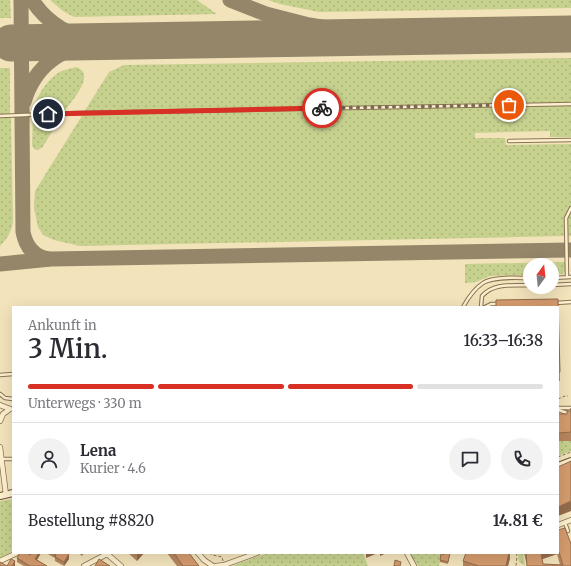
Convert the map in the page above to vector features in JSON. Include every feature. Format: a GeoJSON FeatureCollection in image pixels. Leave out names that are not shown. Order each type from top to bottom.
{"type":"FeatureCollection","features":[{"type":"Feature","properties":{"kind":"main road"},"geometry":{"type":"LineString","coordinates":[[559,466],[571,461]]}},
{"type":"Feature","properties":{"kind":"street"},"geometry":{"type":"LineString","coordinates":[[0,405],[11,409]]}},
{"type":"Feature","properties":{"kind":"street"},"geometry":{"type":"LineString","coordinates":[[0,418],[6,411],[11,409]]}},
{"type":"Feature","properties":{"kind":"street"},"geometry":{"type":"LineString","coordinates":[[0,448],[3,495]]}},
{"type":"Feature","properties":{"kind":"street"},"geometry":{"type":"LineString","coordinates":[[559,525],[571,520]]}},
{"type":"Feature","properties":{"kind":"street"},"geometry":{"type":"LineString","coordinates":[[0,561],[15,554]]}},
{"type":"Feature","properties":{"kind":"street"},"geometry":{"type":"LineString","coordinates":[[84,566],[104,554]]}},
{"type":"Feature","properties":{"kind":"street"},"geometry":{"type":"LineString","coordinates":[[107,554],[121,566]]}},
{"type":"Feature","properties":{"kind":"street"},"geometry":{"type":"LineString","coordinates":[[199,554],[204,560],[213,566]]}},
{"type":"Feature","properties":{"kind":"street"},"geometry":{"type":"LineString","coordinates":[[216,566],[224,565],[253,554]]}},
{"type":"Feature","properties":{"kind":"street"},"geometry":{"type":"LineString","coordinates":[[408,554],[414,566]]}},
{"type":"Feature","properties":{"kind":"lane"},"geometry":{"type":"LineString","coordinates":[[0,116],[74,113],[571,104]]}},
{"type":"Feature","properties":{"kind":"lane"},"geometry":{"type":"LineString","coordinates":[[509,141],[571,140]]}},
{"type":"Feature","properties":{"kind":"lane"},"geometry":{"type":"LineString","coordinates":[[566,277],[566,218],[571,208]]}},
{"type":"Feature","properties":{"kind":"lane"},"geometry":{"type":"LineString","coordinates":[[559,278],[571,277]]}},
{"type":"Feature","properties":{"kind":"lane"},"geometry":{"type":"LineString","coordinates":[[464,306],[471,294],[484,281],[496,278],[523,278]]}},
{"type":"Feature","properties":{"kind":"lane"},"geometry":{"type":"LineString","coordinates":[[559,285],[571,284]]}},
{"type":"Feature","properties":{"kind":"lane"},"geometry":{"type":"LineString","coordinates":[[481,306],[482,296],[492,288],[498,286],[523,285]]}},
{"type":"Feature","properties":{"kind":"lane"},"geometry":{"type":"LineString","coordinates":[[549,303],[571,302]]}},
{"type":"Feature","properties":{"kind":"lane"},"geometry":{"type":"LineString","coordinates":[[487,306],[491,304],[498,304]]}},
{"type":"Feature","properties":{"kind":"lane"},"geometry":{"type":"LineString","coordinates":[[0,375],[12,374]]}},
{"type":"Feature","properties":{"kind":"lane"},"geometry":{"type":"LineString","coordinates":[[0,394],[6,398],[12,398]]}},
{"type":"Feature","properties":{"kind":"lane"},"geometry":{"type":"LineString","coordinates":[[559,409],[571,408]]}},
{"type":"Feature","properties":{"kind":"lane"},"geometry":{"type":"LineString","coordinates":[[559,409],[571,414]]}},
{"type":"Feature","properties":{"kind":"lane"},"geometry":{"type":"LineString","coordinates":[[1,459],[12,459]]}},
{"type":"Feature","properties":{"kind":"lane"},"geometry":{"type":"LineString","coordinates":[[565,522],[568,531]]}},
{"type":"Feature","properties":{"kind":"path"},"geometry":{"type":"LineString","coordinates":[[559,399],[568,396]]}},
{"type":"Feature","properties":{"kind":"path"},"geometry":{"type":"LineString","coordinates":[[559,457],[571,452]]}},
{"type":"Feature","properties":{"kind":"path"},"geometry":{"type":"LineString","coordinates":[[210,554],[213,556],[222,557],[224,565]]}},
{"type":"Feature","properties":{"kind":"path"},"geometry":{"type":"LineString","coordinates":[[516,554],[516,566]]}},
{"type":"Feature","properties":{"kind":"green space"},"geometry":{"type":"Polygon","coordinates":[[[0,0],[10,0],[11,18],[0,18],[0,0]]]}},
{"type":"Feature","properties":{"kind":"green space"},"geometry":{"type":"Polygon","coordinates":[[[50,0],[197,0],[217,14],[74,17],[63,11],[50,0]]]}},
{"type":"Feature","properties":{"kind":"green space"},"geometry":{"type":"Polygon","coordinates":[[[268,0],[571,0],[571,8],[319,12],[268,0]]]}},
{"type":"Feature","properties":{"kind":"green space"},"geometry":{"type":"Polygon","coordinates":[[[571,58],[571,103],[84,112],[109,72],[124,65],[571,58]]]}},
{"type":"Feature","properties":{"kind":"green space"},"geometry":{"type":"Polygon","coordinates":[[[76,67],[83,72],[83,82],[78,93],[64,112],[33,113],[38,96],[49,81],[60,72],[76,67]]]}},
{"type":"Feature","properties":{"kind":"green space"},"geometry":{"type":"Polygon","coordinates":[[[0,68],[10,68],[10,114],[0,114],[0,68]]]}},
{"type":"Feature","properties":{"kind":"green space"},"geometry":{"type":"Polygon","coordinates":[[[571,105],[571,137],[550,137],[550,131],[475,133],[475,138],[505,138],[506,145],[571,144],[571,206],[565,216],[565,236],[80,246],[54,240],[43,235],[38,227],[34,208],[35,191],[83,114],[571,105]]]}},
{"type":"Feature","properties":{"kind":"green space"},"geometry":{"type":"Polygon","coordinates":[[[63,114],[42,148],[37,150],[34,149],[32,145],[33,116],[63,114]]]}},
{"type":"Feature","properties":{"kind":"green space"},"geometry":{"type":"Polygon","coordinates":[[[0,117],[11,117],[13,220],[12,228],[9,234],[0,246],[0,117]]]}},
{"type":"Feature","properties":{"kind":"green space"},"geometry":{"type":"Polygon","coordinates":[[[571,210],[571,236],[567,236],[567,218],[571,210]]]}},
{"type":"Feature","properties":{"kind":"green space"},"geometry":{"type":"Polygon","coordinates":[[[559,262],[565,262],[565,271],[563,274],[559,274],[559,262]]]}},
{"type":"Feature","properties":{"kind":"green space"},"geometry":{"type":"Polygon","coordinates":[[[523,263],[523,275],[490,276],[476,282],[465,283],[465,264],[523,263]]]}},
{"type":"Feature","properties":{"kind":"green space"},"geometry":{"type":"Polygon","coordinates":[[[559,441],[571,441],[571,451],[559,456],[559,441]]]}},
{"type":"Feature","properties":{"kind":"green space"},"geometry":{"type":"Polygon","coordinates":[[[12,499],[12,552],[0,558],[0,501],[12,499]]]}},
{"type":"Feature","properties":{"kind":"green space"},"geometry":{"type":"Polygon","coordinates":[[[264,554],[363,554],[368,566],[232,566],[264,554]]]}},
{"type":"Feature","properties":{"kind":"green space"},"geometry":{"type":"Polygon","coordinates":[[[411,554],[442,554],[439,566],[418,566],[411,554]]]}},
{"type":"Feature","properties":{"kind":"green space"},"geometry":{"type":"Polygon","coordinates":[[[518,554],[523,554],[525,566],[519,562],[518,554]]]}},
{"type":"Feature","properties":{"kind":"building"},"geometry":{"type":"Polygon","coordinates":[[[558,299],[558,306],[496,306],[496,300],[558,299]]]}},
{"type":"Feature","properties":{"kind":"building"},"geometry":{"type":"Polygon","coordinates":[[[559,336],[560,372],[559,372],[559,336]]]}},
{"type":"Feature","properties":{"kind":"building"},"geometry":{"type":"Polygon","coordinates":[[[567,411],[571,411],[571,432],[559,433],[559,414],[567,414],[567,411]]]}},
{"type":"Feature","properties":{"kind":"building"},"geometry":{"type":"Polygon","coordinates":[[[571,461],[571,501],[559,507],[559,467],[571,461]]]}},
{"type":"Feature","properties":{"kind":"building"},"geometry":{"type":"Polygon","coordinates":[[[565,528],[571,544],[571,566],[527,566],[526,554],[541,554],[543,564],[563,565],[559,552],[559,530],[565,528]]]}},
{"type":"Feature","properties":{"kind":"building"},"geometry":{"type":"Polygon","coordinates":[[[19,554],[38,554],[35,559],[47,566],[30,566],[17,558],[19,554]]]}},
{"type":"Feature","properties":{"kind":"building"},"geometry":{"type":"Polygon","coordinates":[[[54,554],[69,554],[64,562],[55,557],[56,555],[54,554]]]}},
{"type":"Feature","properties":{"kind":"building"},"geometry":{"type":"Polygon","coordinates":[[[175,554],[190,554],[199,566],[183,566],[175,554]]]}},
{"type":"Feature","properties":{"kind":"building"},"geometry":{"type":"Polygon","coordinates":[[[441,554],[450,554],[448,562],[440,560],[441,554]]]}},
{"type":"Feature","properties":{"kind":"building"},"geometry":{"type":"Polygon","coordinates":[[[466,554],[509,554],[506,566],[479,566],[463,561],[466,554]]]}},
{"type":"Feature","properties":{"kind":"building"},"geometry":{"type":"Polygon","coordinates":[[[11,559],[15,561],[12,566],[7,566],[11,559]]]}},
{"type":"Feature","properties":{"kind":"building"},"geometry":{"type":"Polygon","coordinates":[[[99,559],[110,566],[95,566],[99,559]]]}},
{"type":"Feature","properties":{"kind":"building"},"geometry":{"type":"Polygon","coordinates":[[[395,560],[401,562],[400,566],[394,566],[395,560]]]}},
{"type":"Feature","properties":{"kind":"building"},"geometry":{"type":"Polygon","coordinates":[[[0,562],[7,566],[0,566],[0,562]]]}},
{"type":"Feature","properties":{"kind":"taxiway"},"geometry":{"type":"LineString","coordinates":[[21,0],[23,232],[26,242],[35,254],[49,259]]}},
{"type":"Feature","properties":{"kind":"taxiway"},"geometry":{"type":"LineString","coordinates":[[32,0],[51,22],[67,32],[95,40]]}},
{"type":"Feature","properties":{"kind":"taxiway"},"geometry":{"type":"LineString","coordinates":[[230,0],[266,14],[309,25],[384,37]]}},
{"type":"Feature","properties":{"kind":"taxiway"},"geometry":{"type":"LineString","coordinates":[[24,102],[35,77],[43,67],[53,59],[75,48],[102,42]]}},
{"type":"Feature","properties":{"kind":"taxiway"},"geometry":{"type":"LineString","coordinates":[[0,264],[51,259],[571,250]]}},
{"type":"Feature","properties":{"kind":"runway"},"geometry":{"type":"LineString","coordinates":[[11,43],[571,34]]}},
{"type":"Feature","properties":{"kind":"way so far"},"geometry":{"type":"LineString","coordinates":[[322,108],[509,105]]}},
{"type":"Feature","properties":{"kind":"route"},"geometry":{"type":"LineString","coordinates":[[48,114],[322,108]]}}]}
